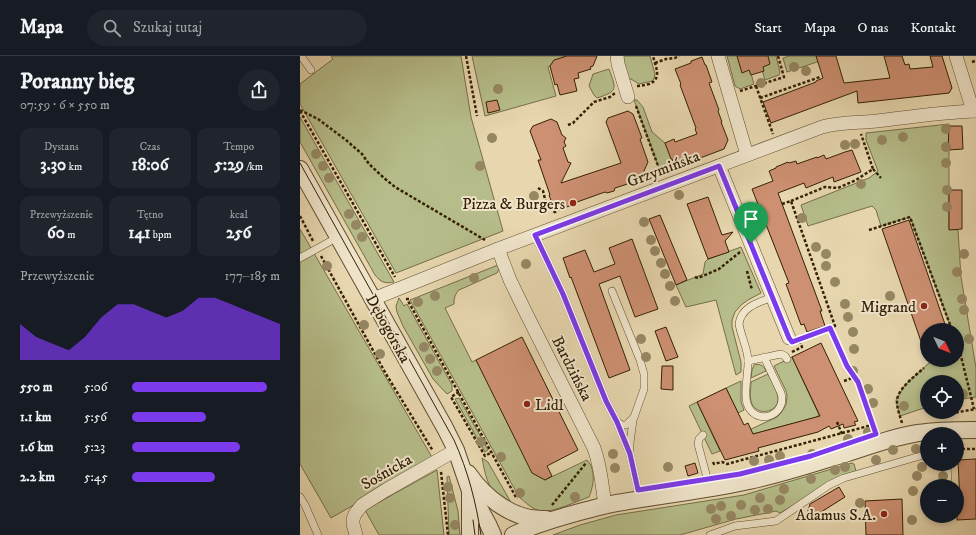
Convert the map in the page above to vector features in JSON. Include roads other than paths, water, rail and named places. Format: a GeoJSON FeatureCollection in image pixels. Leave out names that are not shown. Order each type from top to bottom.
{"type":"FeatureCollection","features":[{"type":"Feature","properties":{"kind":"street"},"geometry":{"type":"LineString","coordinates":[[617,56],[624,83],[631,99]]}},
{"type":"Feature","properties":{"kind":"street"},"geometry":{"type":"LineString","coordinates":[[718,56],[747,155]]}},
{"type":"Feature","properties":{"kind":"street"},"geometry":{"type":"LineString","coordinates":[[956,56],[974,111]]}},
{"type":"Feature","properties":{"kind":"street","name":"Grzymińska"},"geometry":{"type":"LineString","coordinates":[[373,299],[498,248],[822,127],[974,111]]}},
{"type":"Feature","properties":{"kind":"street"},"geometry":{"type":"LineString","coordinates":[[719,166],[789,338]]}},
{"type":"Feature","properties":{"kind":"street","name":"Dębogórska"},"geometry":{"type":"LineString","coordinates":[[300,169],[456,450],[470,498],[475,525],[481,535]]}},
{"type":"Feature","properties":{"kind":"street","name":"Bardzińska"},"geometry":{"type":"LineString","coordinates":[[498,248],[510,280],[595,451],[600,468],[605,505]]}},
{"type":"Feature","properties":{"kind":"street"},"geometry":{"type":"LineString","coordinates":[[964,431],[976,430]]}},
{"type":"Feature","properties":{"kind":"street"},"geometry":{"type":"LineString","coordinates":[[456,450],[466,469],[480,487],[494,500],[509,511],[528,518],[548,519],[605,505],[710,489],[750,481],[785,472],[896,438],[920,433]]}},
{"type":"Feature","properties":{"kind":"street","name":"Sośnicka"},"geometry":{"type":"LineString","coordinates":[[356,535],[353,519],[362,505],[456,450]]}},
{"type":"Feature","properties":{"kind":"street","name":"Dębogórska"},"geometry":{"type":"LineString","coordinates":[[470,498],[470,535]]}},
{"type":"Feature","properties":{"kind":"street","name":"Dębogórska"},"geometry":{"type":"LineString","coordinates":[[470,498],[488,524],[493,535]]}},
{"type":"Feature","properties":{"kind":"street"},"geometry":{"type":"LineString","coordinates":[[513,535],[578,512]]}},
{"type":"Feature","properties":{"kind":"street"},"geometry":{"type":"LineString","coordinates":[[530,535],[546,526],[578,512]]}},
{"type":"Feature","properties":{"kind":"lane"},"geometry":{"type":"LineString","coordinates":[[301,56],[310,70]]}},
{"type":"Feature","properties":{"kind":"lane"},"geometry":{"type":"LineString","coordinates":[[535,235],[563,294],[606,401],[617,422],[630,454],[640,499]]}},
{"type":"Feature","properties":{"kind":"lane"},"geometry":{"type":"LineString","coordinates":[[300,258],[338,237]]}},
{"type":"Feature","properties":{"kind":"lane"},"geometry":{"type":"LineString","coordinates":[[612,291],[640,360],[644,374],[644,389],[634,417],[630,454]]}},
{"type":"Feature","properties":{"kind":"lane"},"geometry":{"type":"LineString","coordinates":[[764,357],[782,397],[781,405],[778,410],[773,414],[759,416],[752,412],[747,405],[746,394],[748,361],[739,324],[740,318],[750,307],[773,297]]}},
{"type":"Feature","properties":{"kind":"lane"},"geometry":{"type":"LineString","coordinates":[[748,361],[781,354],[787,359]]}},
{"type":"Feature","properties":{"kind":"lane"},"geometry":{"type":"LineString","coordinates":[[617,422],[622,426],[626,425],[634,417]]}},
{"type":"Feature","properties":{"kind":"lane"},"geometry":{"type":"LineString","coordinates":[[703,435],[698,444],[710,489]]}},
{"type":"Feature","properties":{"kind":"lane"},"geometry":{"type":"LineString","coordinates":[[710,535],[734,526],[776,521],[829,485],[844,478],[920,456]]}},
{"type":"Feature","properties":{"kind":"lane"},"geometry":{"type":"LineString","coordinates":[[300,497],[318,535]]}},
{"type":"Feature","properties":{"kind":"lane"},"geometry":{"type":"LineString","coordinates":[[470,498],[475,535]]}},
{"type":"Feature","properties":{"kind":"tram line"},"geometry":{"type":"LineString","coordinates":[[300,163],[454,440],[471,487],[481,535]]}},
{"type":"Feature","properties":{"kind":"tram line"},"geometry":{"type":"LineString","coordinates":[[473,520],[475,535]]}},
{"type":"Feature","properties":{"kind":"place","name":"Pizza & Burgers"},"geometry":{"type":"Point","coordinates":[573,203]}},
{"type":"Feature","properties":{"kind":"place","name":"Migrand"},"geometry":{"type":"Point","coordinates":[924,306]}},
{"type":"Feature","properties":{"kind":"place","name":"Lidl"},"geometry":{"type":"Point","coordinates":[527,404]}},
{"type":"Feature","properties":{"kind":"place","name":"Adamus S.A."},"geometry":{"type":"Point","coordinates":[884,514]}}]}
